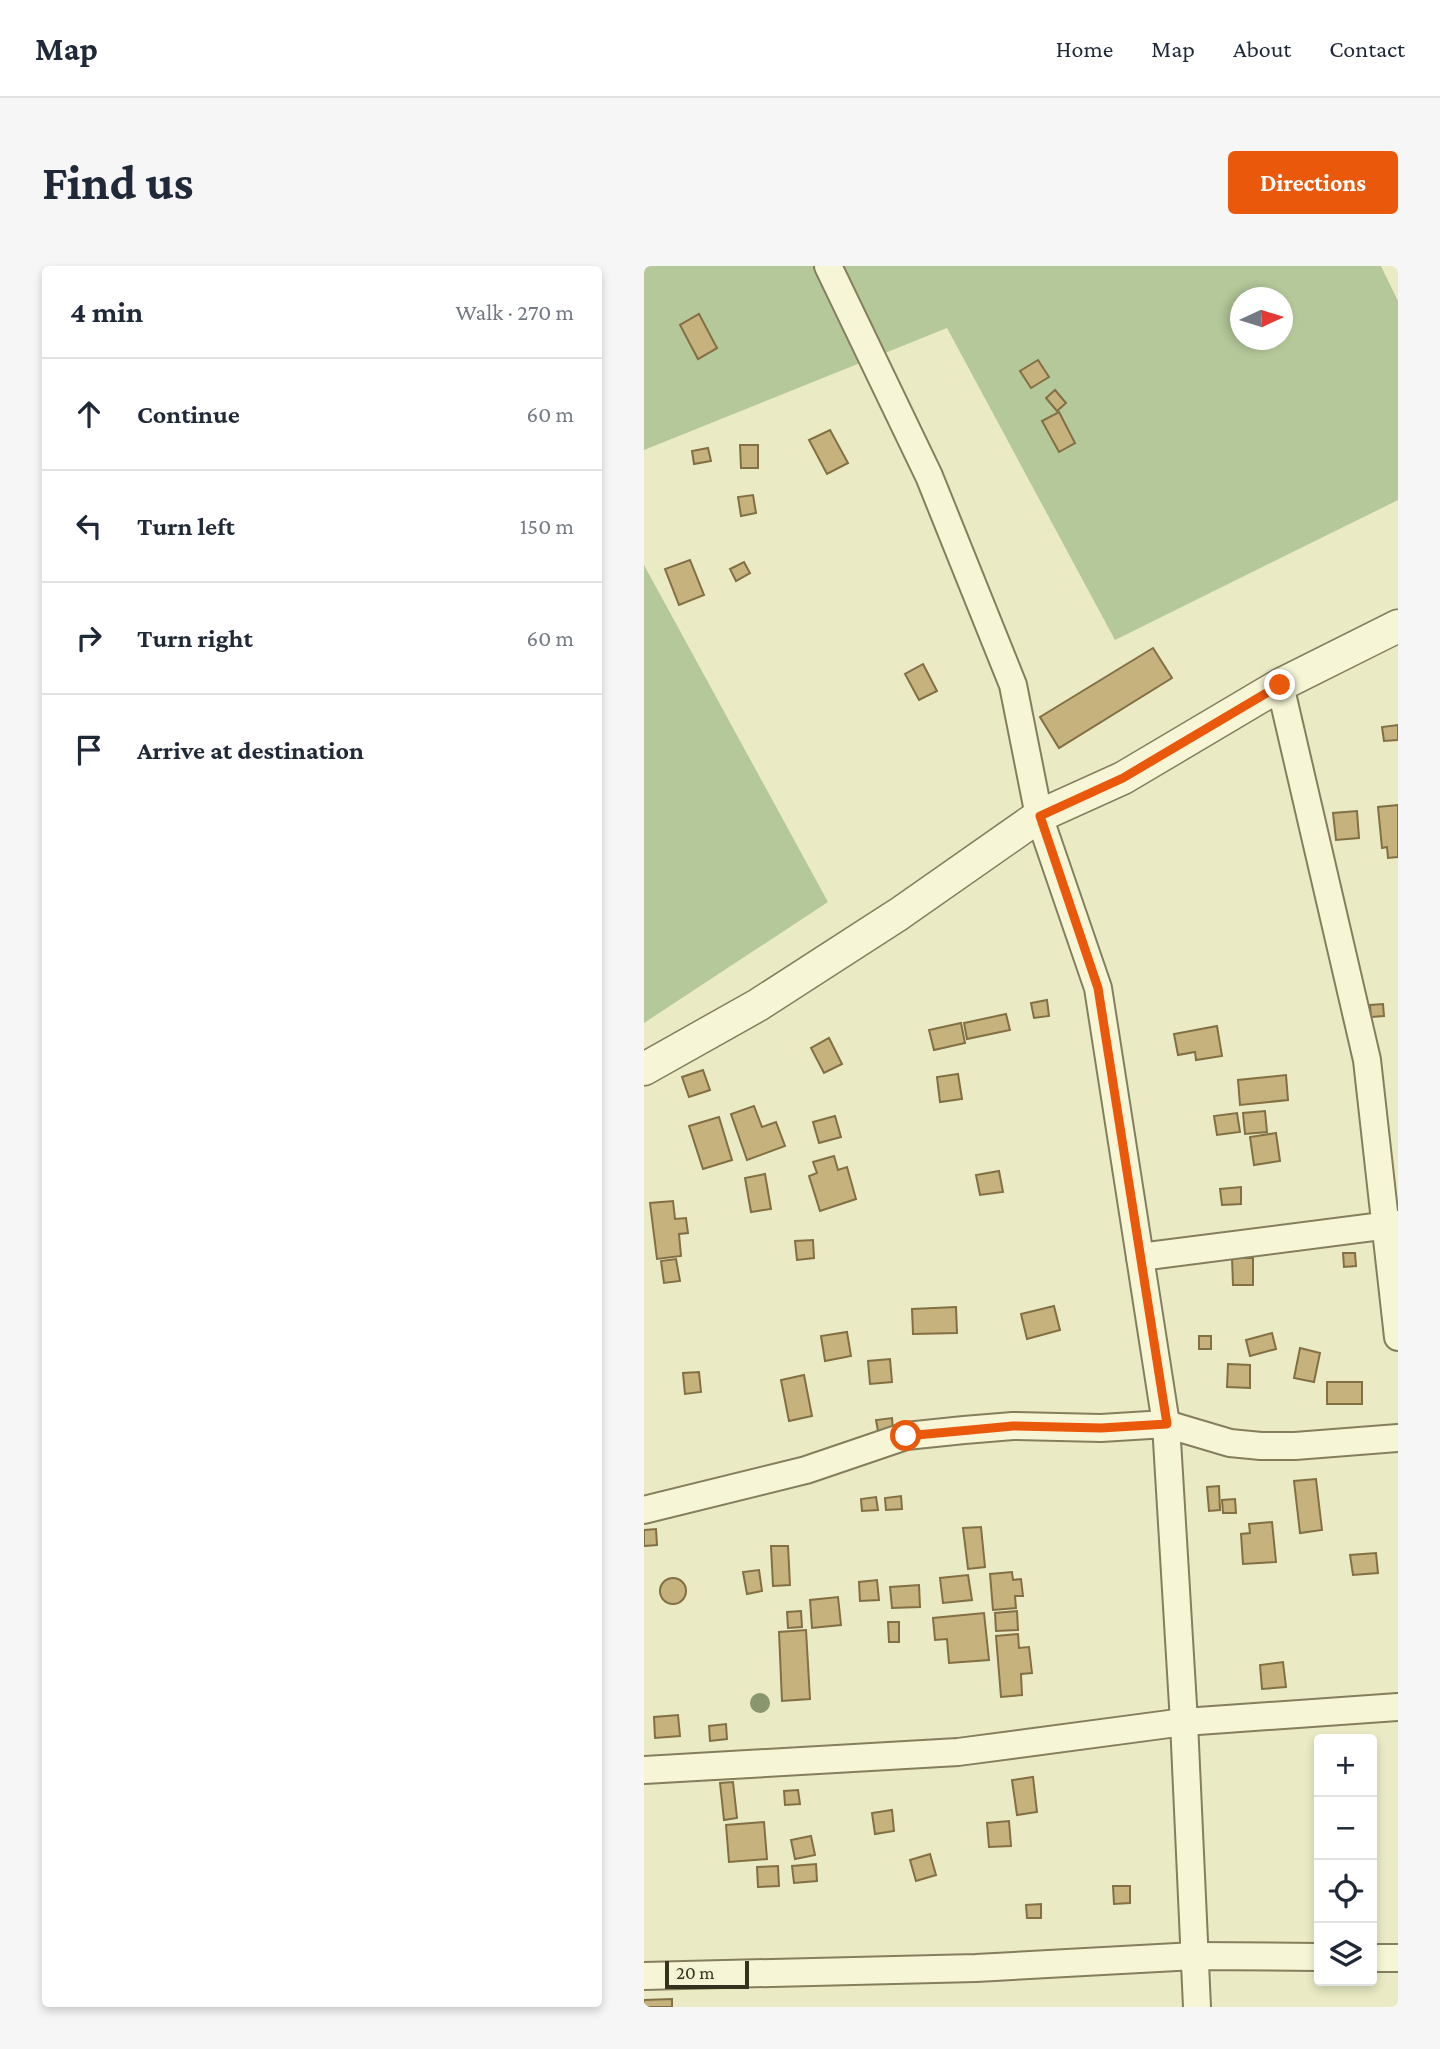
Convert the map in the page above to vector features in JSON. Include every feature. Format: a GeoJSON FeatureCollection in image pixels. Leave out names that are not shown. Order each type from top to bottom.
{"type":"FeatureCollection","features":[{"type":"Feature","properties":{"kind":"street"},"geometry":{"type":"LineString","coordinates":[[828,266],[929,476],[1013,685],[1040,816],[1098,988],[1167,1424],[1197,2007]]}},
{"type":"Feature","properties":{"kind":"street"},"geometry":{"type":"LineString","coordinates":[[644,1069],[758,1005],[899,914],[1040,816],[1123,778],[1280,685],[1398,626]]}},
{"type":"Feature","properties":{"kind":"street"},"geometry":{"type":"LineString","coordinates":[[1280,685],[1367,1060],[1392,1224],[1398,1337]]}},
{"type":"Feature","properties":{"kind":"street"},"geometry":{"type":"LineString","coordinates":[[1140,1257],[1392,1224]]}},
{"type":"Feature","properties":{"kind":"street"},"geometry":{"type":"LineString","coordinates":[[644,1510],[806,1470],[906,1436],[1013,1426],[1101,1428],[1167,1424],[1230,1443],[1261,1446],[1398,1438]]}},
{"type":"Feature","properties":{"kind":"street"},"geometry":{"type":"LineString","coordinates":[[644,1770],[958,1752],[1184,1722],[1398,1707]]}},
{"type":"Feature","properties":{"kind":"street"},"geometry":{"type":"LineString","coordinates":[[644,1976],[976,1968],[1195,1956],[1314,1957]]}},
{"type":"Feature","properties":{"kind":"street"},"geometry":{"type":"LineString","coordinates":[[1377,1958],[1398,1958]]}},
{"type":"Feature","properties":{"kind":"green space"},"geometry":{"type":"Polygon","coordinates":[[[644,266],[1381,266],[1398,301],[1398,500],[1115,640],[947,328],[644,450],[644,266]]]}},
{"type":"Feature","properties":{"kind":"green space"},"geometry":{"type":"Polygon","coordinates":[[[644,565],[828,902],[644,1023],[644,565]]]}},
{"type":"Feature","properties":{"kind":"building"},"geometry":{"type":"Polygon","coordinates":[[[699,314],[717,348],[698,359],[680,325],[699,314]]]}},
{"type":"Feature","properties":{"kind":"building"},"geometry":{"type":"Polygon","coordinates":[[[1038,360],[1049,377],[1031,388],[1020,371],[1038,360]]]}},
{"type":"Feature","properties":{"kind":"building"},"geometry":{"type":"Polygon","coordinates":[[[1055,390],[1066,403],[1057,411],[1046,398],[1055,390]]]}},
{"type":"Feature","properties":{"kind":"building"},"geometry":{"type":"Polygon","coordinates":[[[1059,412],[1075,443],[1059,452],[1042,421],[1059,412]]]}},
{"type":"Feature","properties":{"kind":"building"},"geometry":{"type":"Polygon","coordinates":[[[830,430],[848,463],[827,474],[809,440],[830,430]]]}},
{"type":"Feature","properties":{"kind":"building"},"geometry":{"type":"Polygon","coordinates":[[[740,445],[758,445],[758,468],[741,468],[740,445]]]}},
{"type":"Feature","properties":{"kind":"building"},"geometry":{"type":"Polygon","coordinates":[[[708,448],[711,461],[694,464],[692,451],[708,448]]]}},
{"type":"Feature","properties":{"kind":"building"},"geometry":{"type":"Polygon","coordinates":[[[753,495],[756,513],[741,516],[738,497],[753,495]]]}},
{"type":"Feature","properties":{"kind":"building"},"geometry":{"type":"Polygon","coordinates":[[[690,560],[704,595],[679,605],[665,569],[690,560]]]}},
{"type":"Feature","properties":{"kind":"building"},"geometry":{"type":"Polygon","coordinates":[[[744,562],[750,573],[736,581],[730,569],[744,562]]]}},
{"type":"Feature","properties":{"kind":"building"},"geometry":{"type":"Polygon","coordinates":[[[1153,648],[1172,678],[1059,748],[1040,717],[1153,648]]]}},
{"type":"Feature","properties":{"kind":"building"},"geometry":{"type":"Polygon","coordinates":[[[923,664],[937,691],[919,700],[905,674],[923,664]]]}},
{"type":"Feature","properties":{"kind":"building"},"geometry":{"type":"Polygon","coordinates":[[[1398,725],[1398,740],[1384,741],[1382,727],[1398,725]]]}},
{"type":"Feature","properties":{"kind":"building"},"geometry":{"type":"Polygon","coordinates":[[[1398,805],[1398,857],[1388,858],[1387,847],[1382,848],[1378,807],[1398,805]]]}},
{"type":"Feature","properties":{"kind":"building"},"geometry":{"type":"Polygon","coordinates":[[[1357,811],[1359,838],[1336,840],[1333,813],[1357,811]]]}},
{"type":"Feature","properties":{"kind":"building"},"geometry":{"type":"Polygon","coordinates":[[[1047,1000],[1049,1016],[1034,1018],[1031,1003],[1047,1000]]]}},
{"type":"Feature","properties":{"kind":"building"},"geometry":{"type":"Polygon","coordinates":[[[1383,1004],[1384,1016],[1371,1017],[1370,1005],[1383,1004]]]}},
{"type":"Feature","properties":{"kind":"building"},"geometry":{"type":"Polygon","coordinates":[[[1006,1014],[1010,1030],[967,1039],[964,1023],[1006,1014]]]}},
{"type":"Feature","properties":{"kind":"building"},"geometry":{"type":"Polygon","coordinates":[[[961,1023],[965,1043],[934,1050],[929,1030],[961,1023]]]}},
{"type":"Feature","properties":{"kind":"building"},"geometry":{"type":"Polygon","coordinates":[[[1217,1026],[1222,1056],[1196,1060],[1195,1052],[1178,1055],[1174,1034],[1217,1026]]]}},
{"type":"Feature","properties":{"kind":"building"},"geometry":{"type":"Polygon","coordinates":[[[829,1038],[842,1064],[824,1073],[811,1048],[829,1038]]]}},
{"type":"Feature","properties":{"kind":"building"},"geometry":{"type":"Polygon","coordinates":[[[703,1070],[710,1090],[689,1097],[682,1077],[703,1070]]]}},
{"type":"Feature","properties":{"kind":"building"},"geometry":{"type":"Polygon","coordinates":[[[958,1074],[962,1099],[940,1102],[937,1077],[958,1074]]]}},
{"type":"Feature","properties":{"kind":"building"},"geometry":{"type":"Polygon","coordinates":[[[1286,1075],[1288,1100],[1240,1105],[1238,1080],[1286,1075]]]}},
{"type":"Feature","properties":{"kind":"building"},"geometry":{"type":"Polygon","coordinates":[[[754,1106],[762,1127],[776,1122],[785,1146],[747,1160],[731,1114],[754,1106]]]}},
{"type":"Feature","properties":{"kind":"building"},"geometry":{"type":"Polygon","coordinates":[[[1265,1111],[1267,1132],[1245,1134],[1243,1113],[1265,1111]]]}},
{"type":"Feature","properties":{"kind":"building"},"geometry":{"type":"Polygon","coordinates":[[[1237,1113],[1240,1132],[1217,1135],[1214,1116],[1237,1113]]]}},
{"type":"Feature","properties":{"kind":"building"},"geometry":{"type":"Polygon","coordinates":[[[835,1116],[841,1137],[819,1143],[813,1122],[835,1116]]]}},
{"type":"Feature","properties":{"kind":"building"},"geometry":{"type":"Polygon","coordinates":[[[719,1117],[732,1160],[703,1169],[689,1126],[719,1117]]]}},
{"type":"Feature","properties":{"kind":"building"},"geometry":{"type":"Polygon","coordinates":[[[1276,1133],[1280,1161],[1254,1165],[1250,1137],[1276,1133]]]}},
{"type":"Feature","properties":{"kind":"building"},"geometry":{"type":"Polygon","coordinates":[[[834,1156],[838,1170],[847,1167],[856,1199],[820,1211],[809,1176],[817,1173],[813,1162],[834,1156]]]}},
{"type":"Feature","properties":{"kind":"building"},"geometry":{"type":"Polygon","coordinates":[[[999,1171],[1003,1192],[980,1195],[976,1175],[999,1171]]]}},
{"type":"Feature","properties":{"kind":"building"},"geometry":{"type":"Polygon","coordinates":[[[765,1174],[771,1209],[751,1212],[745,1178],[765,1174]]]}},
{"type":"Feature","properties":{"kind":"building"},"geometry":{"type":"Polygon","coordinates":[[[1241,1187],[1241,1204],[1222,1205],[1220,1189],[1241,1187]]]}},
{"type":"Feature","properties":{"kind":"building"},"geometry":{"type":"Polygon","coordinates":[[[673,1201],[675,1219],[686,1218],[688,1233],[679,1234],[681,1256],[657,1259],[650,1203],[673,1201]]]}},
{"type":"Feature","properties":{"kind":"building"},"geometry":{"type":"Polygon","coordinates":[[[813,1240],[814,1258],[797,1260],[795,1241],[813,1240]]]}},
{"type":"Feature","properties":{"kind":"building"},"geometry":{"type":"Polygon","coordinates":[[[1343,1253],[1355,1253],[1356,1266],[1344,1267],[1343,1253]]]}},
{"type":"Feature","properties":{"kind":"building"},"geometry":{"type":"Polygon","coordinates":[[[1232,1258],[1253,1258],[1253,1285],[1233,1285],[1232,1258]]]}},
{"type":"Feature","properties":{"kind":"building"},"geometry":{"type":"Polygon","coordinates":[[[676,1259],[680,1281],[664,1283],[661,1261],[676,1259]]]}},
{"type":"Feature","properties":{"kind":"building"},"geometry":{"type":"Polygon","coordinates":[[[1054,1306],[1060,1330],[1027,1339],[1021,1314],[1054,1306]]]}},
{"type":"Feature","properties":{"kind":"building"},"geometry":{"type":"Polygon","coordinates":[[[956,1307],[957,1333],[913,1334],[912,1309],[956,1307]]]}},
{"type":"Feature","properties":{"kind":"building"},"geometry":{"type":"Polygon","coordinates":[[[847,1332],[851,1356],[825,1361],[821,1336],[847,1332]]]}},
{"type":"Feature","properties":{"kind":"building"},"geometry":{"type":"Polygon","coordinates":[[[1272,1333],[1276,1349],[1250,1356],[1246,1340],[1272,1333]]]}},
{"type":"Feature","properties":{"kind":"building"},"geometry":{"type":"Polygon","coordinates":[[[1199,1336],[1211,1336],[1211,1349],[1199,1349],[1199,1336]]]}},
{"type":"Feature","properties":{"kind":"building"},"geometry":{"type":"Polygon","coordinates":[[[1300,1348],[1320,1353],[1314,1382],[1294,1378],[1300,1348]]]}},
{"type":"Feature","properties":{"kind":"building"},"geometry":{"type":"Polygon","coordinates":[[[890,1359],[892,1382],[870,1384],[868,1361],[890,1359]]]}},
{"type":"Feature","properties":{"kind":"building"},"geometry":{"type":"Polygon","coordinates":[[[1228,1364],[1250,1365],[1250,1388],[1227,1387],[1228,1364]]]}},
{"type":"Feature","properties":{"kind":"building"},"geometry":{"type":"Polygon","coordinates":[[[699,1372],[701,1392],[685,1394],[683,1373],[699,1372]]]}},
{"type":"Feature","properties":{"kind":"building"},"geometry":{"type":"Polygon","coordinates":[[[804,1375],[812,1416],[789,1421],[781,1380],[804,1375]]]}},
{"type":"Feature","properties":{"kind":"building"},"geometry":{"type":"Polygon","coordinates":[[[1327,1382],[1362,1382],[1362,1404],[1327,1404],[1327,1382]]]}},
{"type":"Feature","properties":{"kind":"building"},"geometry":{"type":"Polygon","coordinates":[[[892,1418],[893,1430],[878,1431],[876,1420],[892,1418]]]}},
{"type":"Feature","properties":{"kind":"building"},"geometry":{"type":"Polygon","coordinates":[[[1316,1479],[1322,1530],[1300,1533],[1294,1481],[1316,1479]]]}},
{"type":"Feature","properties":{"kind":"building"},"geometry":{"type":"Polygon","coordinates":[[[1219,1486],[1220,1510],[1209,1511],[1207,1487],[1219,1486]]]}},
{"type":"Feature","properties":{"kind":"building"},"geometry":{"type":"Polygon","coordinates":[[[901,1496],[902,1509],[886,1510],[885,1498],[901,1496]]]}},
{"type":"Feature","properties":{"kind":"building"},"geometry":{"type":"Polygon","coordinates":[[[876,1497],[878,1510],[862,1511],[861,1499],[876,1497]]]}},
{"type":"Feature","properties":{"kind":"building"},"geometry":{"type":"Polygon","coordinates":[[[1235,1499],[1236,1513],[1223,1513],[1222,1500],[1235,1499]]]}},
{"type":"Feature","properties":{"kind":"building"},"geometry":{"type":"Polygon","coordinates":[[[1272,1522],[1276,1562],[1243,1564],[1241,1534],[1250,1533],[1249,1524],[1272,1522]]]}},
{"type":"Feature","properties":{"kind":"building"},"geometry":{"type":"Polygon","coordinates":[[[981,1527],[985,1567],[968,1569],[963,1528],[981,1527]]]}},
{"type":"Feature","properties":{"kind":"building"},"geometry":{"type":"Polygon","coordinates":[[[656,1529],[657,1545],[644,1546],[644,1530],[656,1529]]]}},
{"type":"Feature","properties":{"kind":"building"},"geometry":{"type":"Polygon","coordinates":[[[771,1546],[788,1546],[790,1585],[773,1586],[771,1546]]]}},
{"type":"Feature","properties":{"kind":"building"},"geometry":{"type":"Polygon","coordinates":[[[1376,1553],[1378,1573],[1353,1575],[1350,1555],[1376,1553]]]}},
{"type":"Feature","properties":{"kind":"building"},"geometry":{"type":"Polygon","coordinates":[[[759,1570],[762,1591],[747,1594],[743,1572],[759,1570]]]}},
{"type":"Feature","properties":{"kind":"building"},"geometry":{"type":"Polygon","coordinates":[[[1012,1572],[1013,1580],[1021,1579],[1023,1596],[1015,1596],[1016,1608],[993,1610],[990,1574],[1012,1572]]]}},
{"type":"Feature","properties":{"kind":"building"},"geometry":{"type":"Polygon","coordinates":[[[968,1575],[972,1600],[943,1603],[940,1578],[968,1575]]]}},
{"type":"Feature","properties":{"kind":"building"},"geometry":{"type":"Polygon","coordinates":[[[673,1578],[682,1582],[686,1591],[682,1600],[673,1604],[664,1600],[660,1591],[664,1582],[673,1578]]]}},
{"type":"Feature","properties":{"kind":"building"},"geometry":{"type":"Polygon","coordinates":[[[877,1580],[879,1600],[860,1601],[859,1582],[877,1580]]]}},
{"type":"Feature","properties":{"kind":"building"},"geometry":{"type":"Polygon","coordinates":[[[919,1585],[920,1607],[892,1608],[890,1587],[919,1585]]]}},
{"type":"Feature","properties":{"kind":"building"},"geometry":{"type":"Polygon","coordinates":[[[838,1597],[841,1625],[812,1628],[810,1600],[838,1597]]]}},
{"type":"Feature","properties":{"kind":"building"},"geometry":{"type":"Polygon","coordinates":[[[801,1611],[802,1627],[788,1628],[787,1612],[801,1611]]]}},
{"type":"Feature","properties":{"kind":"building"},"geometry":{"type":"Polygon","coordinates":[[[1017,1611],[1018,1630],[996,1631],[995,1613],[1017,1611]]]}},
{"type":"Feature","properties":{"kind":"building"},"geometry":{"type":"Polygon","coordinates":[[[984,1613],[989,1660],[949,1663],[947,1639],[935,1640],[933,1618],[984,1613]]]}},
{"type":"Feature","properties":{"kind":"building"},"geometry":{"type":"Polygon","coordinates":[[[888,1622],[899,1622],[899,1642],[889,1642],[888,1622]]]}},
{"type":"Feature","properties":{"kind":"building"},"geometry":{"type":"Polygon","coordinates":[[[806,1630],[810,1699],[782,1701],[779,1632],[806,1630]]]}},
{"type":"Feature","properties":{"kind":"building"},"geometry":{"type":"Polygon","coordinates":[[[1018,1634],[1019,1648],[1029,1647],[1032,1673],[1021,1674],[1022,1695],[1001,1697],[996,1636],[1018,1634]]]}},
{"type":"Feature","properties":{"kind":"building"},"geometry":{"type":"Polygon","coordinates":[[[1283,1662],[1286,1687],[1262,1689],[1260,1665],[1283,1662]]]}},
{"type":"Feature","properties":{"kind":"building"},"geometry":{"type":"Polygon","coordinates":[[[678,1715],[680,1736],[655,1738],[654,1717],[678,1715]]]}},
{"type":"Feature","properties":{"kind":"building"},"geometry":{"type":"Polygon","coordinates":[[[726,1724],[727,1739],[710,1741],[709,1726],[726,1724]]]}},
{"type":"Feature","properties":{"kind":"building"},"geometry":{"type":"Polygon","coordinates":[[[1033,1777],[1037,1812],[1017,1815],[1012,1780],[1033,1777]]]}},
{"type":"Feature","properties":{"kind":"building"},"geometry":{"type":"Polygon","coordinates":[[[733,1782],[737,1818],[724,1820],[720,1783],[733,1782]]]}},
{"type":"Feature","properties":{"kind":"building"},"geometry":{"type":"Polygon","coordinates":[[[798,1790],[800,1804],[785,1805],[784,1791],[798,1790]]]}},
{"type":"Feature","properties":{"kind":"building"},"geometry":{"type":"Polygon","coordinates":[[[892,1810],[894,1831],[875,1834],[872,1813],[892,1810]]]}},
{"type":"Feature","properties":{"kind":"building"},"geometry":{"type":"Polygon","coordinates":[[[1009,1821],[1011,1846],[989,1847],[987,1823],[1009,1821]]]}},
{"type":"Feature","properties":{"kind":"building"},"geometry":{"type":"Polygon","coordinates":[[[764,1822],[767,1859],[729,1862],[726,1825],[764,1822]]]}},
{"type":"Feature","properties":{"kind":"building"},"geometry":{"type":"Polygon","coordinates":[[[811,1836],[815,1855],[795,1859],[791,1840],[811,1836]]]}},
{"type":"Feature","properties":{"kind":"building"},"geometry":{"type":"Polygon","coordinates":[[[930,1854],[936,1875],[916,1881],[910,1860],[930,1854]]]}},
{"type":"Feature","properties":{"kind":"building"},"geometry":{"type":"Polygon","coordinates":[[[816,1864],[817,1881],[794,1883],[792,1866],[816,1864]]]}},
{"type":"Feature","properties":{"kind":"building"},"geometry":{"type":"Polygon","coordinates":[[[778,1866],[779,1886],[758,1887],[757,1867],[778,1866]]]}},
{"type":"Feature","properties":{"kind":"building"},"geometry":{"type":"Polygon","coordinates":[[[1113,1886],[1130,1886],[1130,1903],[1114,1904],[1113,1886]]]}},
{"type":"Feature","properties":{"kind":"building"},"geometry":{"type":"Polygon","coordinates":[[[1041,1904],[1041,1918],[1027,1918],[1026,1905],[1041,1904]]]}},
{"type":"Feature","properties":{"kind":"building"},"geometry":{"type":"Polygon","coordinates":[[[672,1999],[672,2007],[644,2007],[644,2000],[672,1999]]]}},
{"type":"Feature","properties":{"kind":"route"},"geometry":{"type":"LineString","coordinates":[[906,1436],[1013,1426],[1101,1428],[1167,1424],[1098,988],[1040,816],[1123,778],[1280,685]]}}]}
